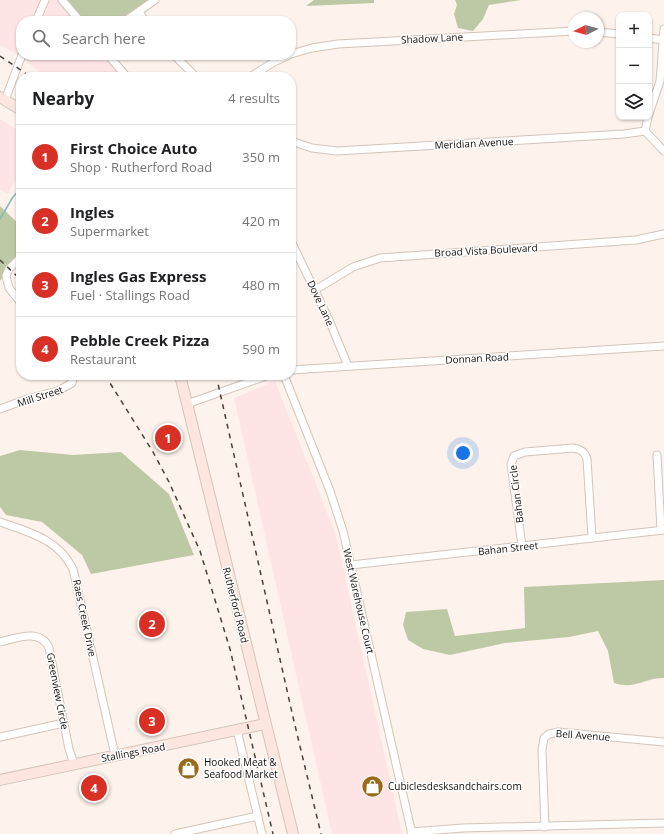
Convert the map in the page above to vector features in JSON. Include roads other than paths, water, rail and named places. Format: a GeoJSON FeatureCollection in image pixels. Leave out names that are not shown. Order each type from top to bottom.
{"type":"FeatureCollection","features":[{"type":"Feature","properties":{"kind":"street"},"geometry":{"type":"LineString","coordinates":[[38,16],[45,0]]}},
{"type":"Feature","properties":{"kind":"street"},"geometry":{"type":"LineString","coordinates":[[62,0],[76,16]]}},
{"type":"Feature","properties":{"kind":"street"},"geometry":{"type":"LineString","coordinates":[[133,16],[155,0]]}},
{"type":"Feature","properties":{"kind":"street"},"geometry":{"type":"LineString","coordinates":[[139,12],[142,16]]}},
{"type":"Feature","properties":{"kind":"street"},"geometry":{"type":"LineString","coordinates":[[652,104],[660,81],[664,29]]}},
{"type":"Feature","properties":{"kind":"street","name":"Shadow Lane"},"geometry":{"type":"LineString","coordinates":[[296,53],[312,48],[338,44],[568,31]]}},
{"type":"Feature","properties":{"kind":"street"},"geometry":{"type":"LineString","coordinates":[[604,33],[616,34]]}},
{"type":"Feature","properties":{"kind":"street"},"geometry":{"type":"LineString","coordinates":[[652,38],[664,40]]}},
{"type":"Feature","properties":{"kind":"street"},"geometry":{"type":"LineString","coordinates":[[16,107],[3,99],[20,60]]}},
{"type":"Feature","properties":{"kind":"street"},"geometry":{"type":"LineString","coordinates":[[112,60],[123,72]]}},
{"type":"Feature","properties":{"kind":"street"},"geometry":{"type":"LineString","coordinates":[[179,60],[191,72]]}},
{"type":"Feature","properties":{"kind":"street","name":"Shadow Lane"},"geometry":{"type":"LineString","coordinates":[[258,72],[279,60]]}},
{"type":"Feature","properties":{"kind":"street"},"geometry":{"type":"LineString","coordinates":[[647,120],[645,131],[664,151]]}},
{"type":"Feature","properties":{"kind":"street","name":"Meridian Avenue"},"geometry":{"type":"LineString","coordinates":[[296,143],[312,148],[337,151],[624,134],[645,131]]}},
{"type":"Feature","properties":{"kind":"street","name":"Broad Vista Boulevard"},"geometry":{"type":"LineString","coordinates":[[315,290],[353,267],[380,258],[636,240],[664,234]]}},
{"type":"Feature","properties":{"kind":"street","name":"Dove Lane"},"geometry":{"type":"LineString","coordinates":[[296,251],[337,337],[348,366]]}},
{"type":"Feature","properties":{"kind":"street"},"geometry":{"type":"LineString","coordinates":[[16,262],[9,269],[6,276],[9,288],[16,297]]}},
{"type":"Feature","properties":{"kind":"street","name":"Donnan Road"},"geometry":{"type":"LineString","coordinates":[[296,370],[664,346]]}},
{"type":"Feature","properties":{"kind":"street","name":"Mill Street"},"geometry":{"type":"LineString","coordinates":[[0,409],[30,398],[58,392],[73,380]]}},
{"type":"Feature","properties":{"kind":"street","name":"Rutherford Road"},"geometry":{"type":"LineString","coordinates":[[181,380],[293,834]]}},
{"type":"Feature","properties":{"kind":"street"},"geometry":{"type":"LineString","coordinates":[[187,404],[255,380]]}},
{"type":"Feature","properties":{"kind":"street","name":"West Warehouse Court"},"geometry":{"type":"LineString","coordinates":[[286,380],[337,510],[351,565],[411,833]]}},
{"type":"Feature","properties":{"kind":"street","name":"Bahan Circle"},"geometry":{"type":"LineString","coordinates":[[522,546],[510,464],[514,456],[525,452],[574,448],[580,450],[584,454],[587,459],[592,538]]}},
{"type":"Feature","properties":{"kind":"street"},"geometry":{"type":"LineString","coordinates":[[657,455],[662,530]]}},
{"type":"Feature","properties":{"kind":"street","name":"Raes Creek Drive"},"geometry":{"type":"LineString","coordinates":[[0,522],[41,537],[53,544],[66,557],[73,569],[115,755]]}},
{"type":"Feature","properties":{"kind":"street","name":"Bahan Street"},"geometry":{"type":"LineString","coordinates":[[351,565],[662,530]]}},
{"type":"Feature","properties":{"kind":"street","name":"Greenview Circle"},"geometry":{"type":"LineString","coordinates":[[0,642],[34,636],[42,638],[46,642],[49,648],[74,764]]}},
{"type":"Feature","properties":{"kind":"street"},"geometry":{"type":"LineString","coordinates":[[0,737],[64,723]]}},
{"type":"Feature","properties":{"kind":"street","name":"Stallings Road"},"geometry":{"type":"LineString","coordinates":[[0,780],[265,724]]}},
{"type":"Feature","properties":{"kind":"street"},"geometry":{"type":"LineString","coordinates":[[237,730],[262,834]]}},
{"type":"Feature","properties":{"kind":"street","name":"Bell Avenue"},"geometry":{"type":"LineString","coordinates":[[545,826],[542,750],[544,738],[549,734],[558,732],[664,742]]}},
{"type":"Feature","properties":{"kind":"street"},"geometry":{"type":"LineString","coordinates":[[175,834],[258,816]]}},
{"type":"Feature","properties":{"kind":"street"},"geometry":{"type":"LineString","coordinates":[[411,833],[463,828],[664,823]]}},
{"type":"Feature","properties":{"kind":"waterway"},"geometry":{"type":"LineString","coordinates":[[0,219],[16,194]]}},
{"type":"Feature","properties":{"kind":"railway"},"geometry":{"type":"LineString","coordinates":[[0,56],[24,72]]}},
{"type":"Feature","properties":{"kind":"railway"},"geometry":{"type":"LineString","coordinates":[[0,260],[16,275]]}},
{"type":"Feature","properties":{"kind":"railway"},"geometry":{"type":"LineString","coordinates":[[108,380],[153,452],[169,482],[200,551],[230,649],[273,834]]}},
{"type":"Feature","properties":{"kind":"railway"},"geometry":{"type":"LineString","coordinates":[[217,380],[321,834]]}},
{"type":"Feature","properties":{"kind":"place","name":"First Choice Auto"},"geometry":{"type":"Point","coordinates":[168,438]}},
{"type":"Feature","properties":{"kind":"place","name":"Ingles"},"geometry":{"type":"Point","coordinates":[152,624]}},
{"type":"Feature","properties":{"kind":"place","name":"Ingles Gas Express"},"geometry":{"type":"Point","coordinates":[152,721]}},
{"type":"Feature","properties":{"kind":"place","name":"Hooked Meat & Seafood Market"},"geometry":{"type":"Point","coordinates":[188,768]}},
{"type":"Feature","properties":{"kind":"place","name":"Cubiclesdesksandchairs.com"},"geometry":{"type":"Point","coordinates":[372,786]}},
{"type":"Feature","properties":{"kind":"place","name":"Pebble Creek Pizza"},"geometry":{"type":"Point","coordinates":[94,788]}}]}
